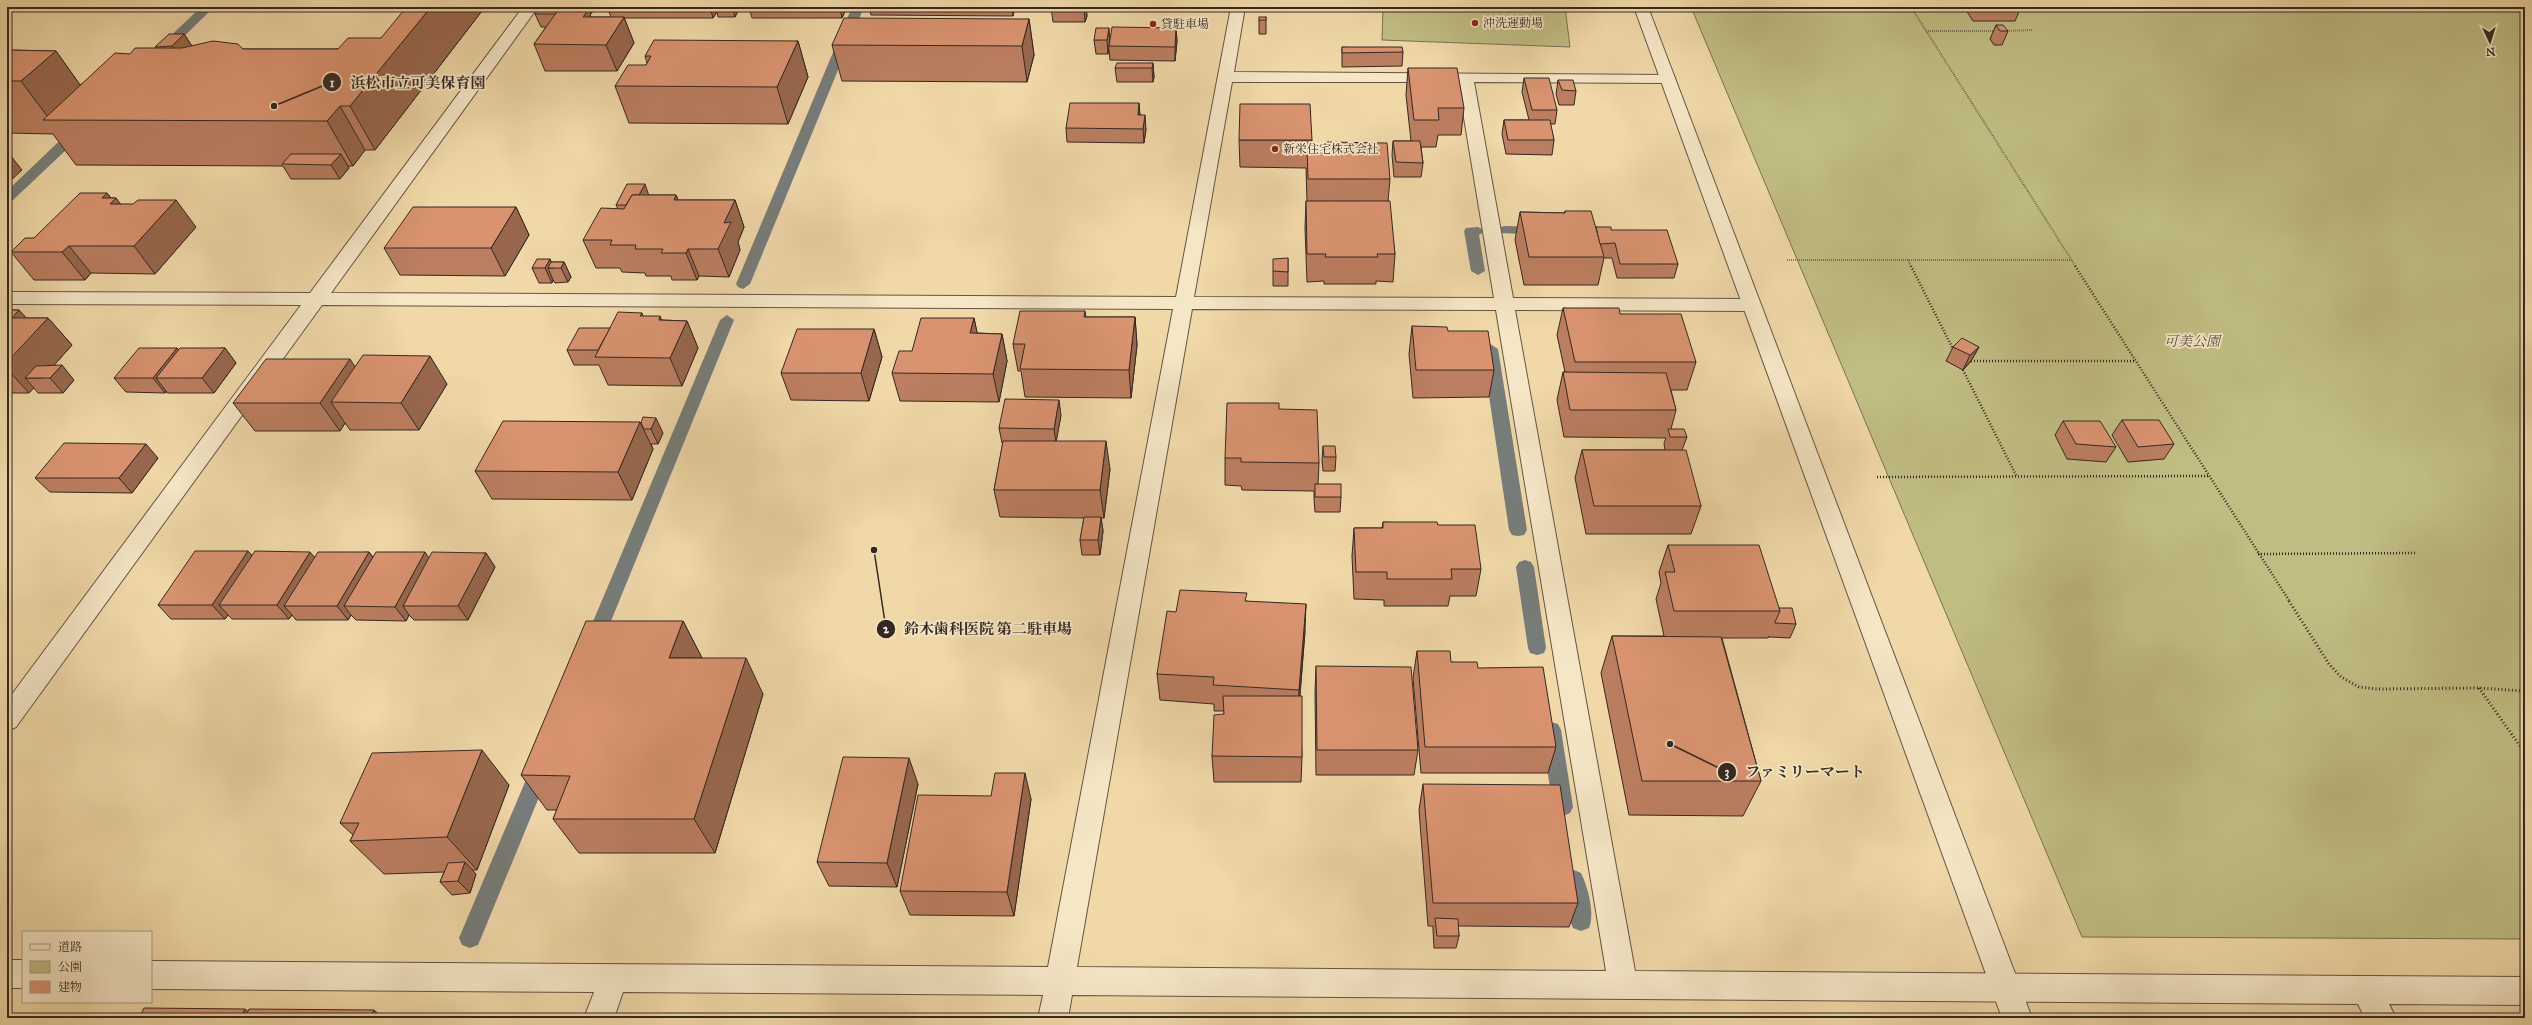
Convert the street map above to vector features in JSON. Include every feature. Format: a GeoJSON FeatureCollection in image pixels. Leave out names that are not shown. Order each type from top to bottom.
{"type":"FeatureCollection","features":[{"type":"Feature","properties":{"kind":"street"},"geometry":{"type":"LineString","coordinates":[[7,720],[531,7]]}},
{"type":"Feature","properties":{"kind":"street"},"geometry":{"type":"LineString","coordinates":[[1053,1018],[1058,981],[1238,7]]}},
{"type":"Feature","properties":{"kind":"street"},"geometry":{"type":"LineString","coordinates":[[1641,7],[2017,1018]]}},
{"type":"Feature","properties":{"kind":"street"},"geometry":{"type":"LineString","coordinates":[[1225,77],[1667,78]]}},
{"type":"Feature","properties":{"kind":"street"},"geometry":{"type":"LineString","coordinates":[[1465,77],[1623,985]]}},
{"type":"Feature","properties":{"kind":"street"},"geometry":{"type":"LineString","coordinates":[[7,298],[1183,304],[1752,305]]}},
{"type":"Feature","properties":{"kind":"street"},"geometry":{"type":"LineString","coordinates":[[7,974],[22,974]]}},
{"type":"Feature","properties":{"kind":"street"},"geometry":{"type":"LineString","coordinates":[[152,975],[2525,991]]}},
{"type":"Feature","properties":{"kind":"street"},"geometry":{"type":"LineString","coordinates":[[599,1018],[613,978]]}},
{"type":"Feature","properties":{"kind":"street"},"geometry":{"type":"LineString","coordinates":[[2366,990],[2381,1018]]}},
{"type":"Feature","properties":{"kind":"path"},"geometry":{"type":"LineString","coordinates":[[1911,7],[2329,664],[2341,677],[2359,687],[2377,689],[2479,688],[2525,691]]}},
{"type":"Feature","properties":{"kind":"path"},"geometry":{"type":"LineString","coordinates":[[1926,31],[1997,30]]}},
{"type":"Feature","properties":{"kind":"path"},"geometry":{"type":"LineString","coordinates":[[2004,30],[2032,30]]}},
{"type":"Feature","properties":{"kind":"path"},"geometry":{"type":"LineString","coordinates":[[1787,260],[2072,260]]}},
{"type":"Feature","properties":{"kind":"path"},"geometry":{"type":"LineString","coordinates":[[1908,260],[1955,353]]}},
{"type":"Feature","properties":{"kind":"path"},"geometry":{"type":"LineString","coordinates":[[1971,361],[2136,361]]}},
{"type":"Feature","properties":{"kind":"path"},"geometry":{"type":"LineString","coordinates":[[1963,370],[2017,477]]}},
{"type":"Feature","properties":{"kind":"path"},"geometry":{"type":"LineString","coordinates":[[1877,477],[2209,476]]}},
{"type":"Feature","properties":{"kind":"path"},"geometry":{"type":"LineString","coordinates":[[2258,554],[2417,553]]}},
{"type":"Feature","properties":{"kind":"path"},"geometry":{"type":"LineString","coordinates":[[2479,688],[2525,753]]}},
{"type":"Feature","properties":{"kind":"green space","name":"沖洗運動場"},"geometry":{"type":"Polygon","coordinates":[[[1383,7],[1565,7],[1570,47],[1382,40],[1383,7]]]}},
{"type":"Feature","properties":{"kind":"green space","name":"可美公園"},"geometry":{"type":"Polygon","coordinates":[[[1691,7],[2525,7],[2525,939],[2082,937],[1691,7]]]}},
{"type":"Feature","properties":{"kind":"building"},"geometry":{"type":"Polygon","coordinates":[[[420,7],[431,7],[350,106],[340,106],[327,121],[43,120],[115,53],[130,54],[135,48],[182,48],[213,41],[238,44],[243,49],[338,49],[348,38],[381,38],[404,10],[416,11],[420,7]]]}},
{"type":"Feature","properties":{"kind":"building"},"geometry":{"type":"Polygon","coordinates":[[[540,7],[561,7],[555,14],[535,14],[540,7]]]}},
{"type":"Feature","properties":{"kind":"building"},"geometry":{"type":"Polygon","coordinates":[[[1084,7],[1084,8],[1051,8],[1084,7]]]}},
{"type":"Feature","properties":{"kind":"building"},"geometry":{"type":"Polygon","coordinates":[[[559,9],[588,10],[583,17],[624,17],[606,45],[534,44],[559,9]]]}},
{"type":"Feature","properties":{"kind":"building"},"geometry":{"type":"Polygon","coordinates":[[[1259,17],[1266,17],[1266,20],[1259,20],[1259,17]]]}},
{"type":"Feature","properties":{"kind":"building"},"geometry":{"type":"Polygon","coordinates":[[[844,18],[1029,19],[1022,46],[832,45],[844,18]]]}},
{"type":"Feature","properties":{"kind":"building"},"geometry":{"type":"Polygon","coordinates":[[[1996,25],[2003,25],[2008,31],[2000,31],[1996,25]]]}},
{"type":"Feature","properties":{"kind":"building"},"geometry":{"type":"Polygon","coordinates":[[[1112,27],[1176,28],[1175,47],[1109,46],[1112,27]]]}},
{"type":"Feature","properties":{"kind":"building"},"geometry":{"type":"Polygon","coordinates":[[[1096,28],[1109,28],[1107,40],[1094,40],[1096,28]]]}},
{"type":"Feature","properties":{"kind":"building"},"geometry":{"type":"Polygon","coordinates":[[[169,34],[184,34],[172,46],[155,47],[169,34]]]}},
{"type":"Feature","properties":{"kind":"building"},"geometry":{"type":"Polygon","coordinates":[[[654,40],[798,41],[777,87],[615,86],[628,65],[646,65],[651,56],[645,56],[654,40]]]}},
{"type":"Feature","properties":{"kind":"building"},"geometry":{"type":"Polygon","coordinates":[[[1342,47],[1402,47],[1403,52],[1342,53],[1342,47]]]}},
{"type":"Feature","properties":{"kind":"building"},"geometry":{"type":"Polygon","coordinates":[[[7,50],[56,51],[21,81],[7,81],[7,50]]]}},
{"type":"Feature","properties":{"kind":"building"},"geometry":{"type":"Polygon","coordinates":[[[1117,63],[1153,63],[1152,68],[1115,68],[1117,63]]]}},
{"type":"Feature","properties":{"kind":"building"},"geometry":{"type":"Polygon","coordinates":[[[1408,68],[1457,68],[1464,108],[1438,108],[1439,120],[1414,120],[1408,68]]]}},
{"type":"Feature","properties":{"kind":"building"},"geometry":{"type":"Polygon","coordinates":[[[1524,78],[1549,78],[1557,110],[1532,110],[1524,78]]]}},
{"type":"Feature","properties":{"kind":"building"},"geometry":{"type":"Polygon","coordinates":[[[1558,80],[1573,80],[1576,91],[1562,90],[1558,80]]]}},
{"type":"Feature","properties":{"kind":"building"},"geometry":{"type":"Polygon","coordinates":[[[1070,103],[1139,103],[1138,115],[1145,115],[1143,129],[1066,128],[1070,103]]]}},
{"type":"Feature","properties":{"kind":"building"},"geometry":{"type":"Polygon","coordinates":[[[1240,104],[1310,104],[1312,140],[1239,140],[1240,104]]]}},
{"type":"Feature","properties":{"kind":"building"},"geometry":{"type":"Polygon","coordinates":[[[1504,120],[1550,120],[1554,140],[1508,140],[1504,120]]]}},
{"type":"Feature","properties":{"kind":"building"},"geometry":{"type":"Polygon","coordinates":[[[1393,141],[1420,141],[1423,163],[1396,162],[1393,141]]]}},
{"type":"Feature","properties":{"kind":"building"},"geometry":{"type":"Polygon","coordinates":[[[1325,142],[1387,143],[1390,179],[1308,179],[1307,148],[1326,148],[1325,142]]]}},
{"type":"Feature","properties":{"kind":"building"},"geometry":{"type":"Polygon","coordinates":[[[291,154],[341,154],[331,165],[282,164],[291,154]]]}},
{"type":"Feature","properties":{"kind":"building"},"geometry":{"type":"Polygon","coordinates":[[[627,184],[645,184],[639,195],[632,195],[626,205],[616,205],[627,184]]]}},
{"type":"Feature","properties":{"kind":"building"},"geometry":{"type":"Polygon","coordinates":[[[80,193],[107,193],[102,198],[116,198],[110,204],[133,204],[138,200],[176,200],[134,246],[69,246],[62,252],[11,252],[25,238],[34,238],[80,193]]]}},
{"type":"Feature","properties":{"kind":"building"},"geometry":{"type":"Polygon","coordinates":[[[632,195],[676,195],[674,200],[735,200],[724,223],[731,222],[718,249],[688,249],[686,253],[661,253],[663,249],[635,249],[636,245],[610,245],[612,240],[583,240],[601,208],[624,209],[632,195]]]}},
{"type":"Feature","properties":{"kind":"building"},"geometry":{"type":"Polygon","coordinates":[[[1306,201],[1390,201],[1395,254],[1377,254],[1378,257],[1325,257],[1326,254],[1307,254],[1306,201]]]}},
{"type":"Feature","properties":{"kind":"building"},"geometry":{"type":"Polygon","coordinates":[[[413,207],[516,207],[491,248],[384,248],[413,207]]]}},
{"type":"Feature","properties":{"kind":"building"},"geometry":{"type":"Polygon","coordinates":[[[1565,211],[1591,211],[1604,257],[1529,257],[1520,212],[1565,213],[1565,211]]]}},
{"type":"Feature","properties":{"kind":"building"},"geometry":{"type":"Polygon","coordinates":[[[1596,227],[1611,227],[1611,230],[1667,230],[1678,264],[1620,264],[1615,243],[1600,244],[1596,227]]]}},
{"type":"Feature","properties":{"kind":"building"},"geometry":{"type":"Polygon","coordinates":[[[1288,258],[1288,272],[1273,271],[1273,259],[1288,258]]]}},
{"type":"Feature","properties":{"kind":"building"},"geometry":{"type":"Polygon","coordinates":[[[537,259],[550,259],[545,268],[532,268],[537,259]]]}},
{"type":"Feature","properties":{"kind":"building"},"geometry":{"type":"Polygon","coordinates":[[[551,262],[564,262],[561,268],[548,268],[551,262]]]}},
{"type":"Feature","properties":{"kind":"building"},"geometry":{"type":"Polygon","coordinates":[[[1563,308],[1619,308],[1620,314],[1681,314],[1696,362],[1575,362],[1563,308]]]}},
{"type":"Feature","properties":{"kind":"building"},"geometry":{"type":"Polygon","coordinates":[[[7,310],[19,310],[12,318],[48,318],[7,362],[7,310]]]}},
{"type":"Feature","properties":{"kind":"building"},"geometry":{"type":"Polygon","coordinates":[[[1020,311],[1085,311],[1084,317],[1135,317],[1129,370],[1020,369],[1025,344],[1013,344],[1020,311]]]}},
{"type":"Feature","properties":{"kind":"building"},"geometry":{"type":"Polygon","coordinates":[[[618,312],[642,313],[640,316],[660,316],[659,320],[687,321],[670,358],[595,357],[618,312]]]}},
{"type":"Feature","properties":{"kind":"building"},"geometry":{"type":"Polygon","coordinates":[[[921,318],[974,318],[970,333],[1002,334],[993,374],[892,373],[899,351],[912,351],[921,318]]]}},
{"type":"Feature","properties":{"kind":"building"},"geometry":{"type":"Polygon","coordinates":[[[1412,326],[1447,327],[1448,331],[1488,331],[1494,370],[1416,370],[1412,326]]]}},
{"type":"Feature","properties":{"kind":"building"},"geometry":{"type":"Polygon","coordinates":[[[579,328],[610,328],[598,350],[567,350],[579,328]]]}},
{"type":"Feature","properties":{"kind":"building"},"geometry":{"type":"Polygon","coordinates":[[[797,329],[874,329],[861,373],[781,373],[797,329]]]}},
{"type":"Feature","properties":{"kind":"building"},"geometry":{"type":"Polygon","coordinates":[[[1962,338],[1979,347],[1970,355],[1953,347],[1962,338]]]}},
{"type":"Feature","properties":{"kind":"building"},"geometry":{"type":"Polygon","coordinates":[[[139,348],[177,348],[153,378],[114,378],[139,348]]]}},
{"type":"Feature","properties":{"kind":"building"},"geometry":{"type":"Polygon","coordinates":[[[180,348],[225,348],[202,378],[156,378],[180,348]]]}},
{"type":"Feature","properties":{"kind":"building"},"geometry":{"type":"Polygon","coordinates":[[[363,355],[430,356],[401,403],[331,402],[363,355]]]}},
{"type":"Feature","properties":{"kind":"building"},"geometry":{"type":"Polygon","coordinates":[[[266,359],[350,359],[320,403],[233,403],[266,359]]]}},
{"type":"Feature","properties":{"kind":"building"},"geometry":{"type":"Polygon","coordinates":[[[62,365],[50,378],[25,378],[36,366],[62,365]]]}},
{"type":"Feature","properties":{"kind":"building"},"geometry":{"type":"Polygon","coordinates":[[[1563,372],[1666,373],[1676,410],[1570,410],[1563,372]]]}},
{"type":"Feature","properties":{"kind":"building"},"geometry":{"type":"Polygon","coordinates":[[[1005,399],[1059,400],[1054,429],[999,428],[1005,399]]]}},
{"type":"Feature","properties":{"kind":"building"},"geometry":{"type":"Polygon","coordinates":[[[1227,403],[1279,403],[1279,409],[1317,410],[1319,463],[1241,462],[1241,458],[1225,458],[1227,403]]]}},
{"type":"Feature","properties":{"kind":"building"},"geometry":{"type":"Polygon","coordinates":[[[643,417],[656,418],[651,429],[644,429],[641,423],[643,417]]]}},
{"type":"Feature","properties":{"kind":"building"},"geometry":{"type":"Polygon","coordinates":[[[2122,420],[2159,420],[2174,444],[2138,447],[2122,420]]]}},
{"type":"Feature","properties":{"kind":"building"},"geometry":{"type":"Polygon","coordinates":[[[503,421],[640,422],[618,472],[475,471],[503,421]]]}},
{"type":"Feature","properties":{"kind":"building"},"geometry":{"type":"Polygon","coordinates":[[[2063,421],[2100,421],[2116,447],[2076,444],[2063,421]]]}},
{"type":"Feature","properties":{"kind":"building"},"geometry":{"type":"Polygon","coordinates":[[[1668,429],[1684,429],[1687,437],[1670,437],[1668,429]]]}},
{"type":"Feature","properties":{"kind":"building"},"geometry":{"type":"Polygon","coordinates":[[[1003,441],[1106,441],[1100,490],[994,490],[1003,441]]]}},
{"type":"Feature","properties":{"kind":"building"},"geometry":{"type":"Polygon","coordinates":[[[64,443],[146,444],[119,478],[35,478],[64,443]]]}},
{"type":"Feature","properties":{"kind":"building"},"geometry":{"type":"Polygon","coordinates":[[[1323,446],[1335,446],[1336,457],[1324,457],[1323,446]]]}},
{"type":"Feature","properties":{"kind":"building"},"geometry":{"type":"Polygon","coordinates":[[[1582,450],[1686,450],[1701,506],[1594,506],[1582,450]]]}},
{"type":"Feature","properties":{"kind":"building"},"geometry":{"type":"Polygon","coordinates":[[[1315,484],[1341,484],[1341,497],[1315,497],[1315,484]]]}},
{"type":"Feature","properties":{"kind":"building"},"geometry":{"type":"Polygon","coordinates":[[[1084,517],[1101,517],[1098,540],[1080,540],[1084,517]]]}},
{"type":"Feature","properties":{"kind":"building"},"geometry":{"type":"Polygon","coordinates":[[[1383,522],[1437,522],[1438,525],[1475,525],[1481,569],[1451,569],[1452,579],[1387,579],[1387,572],[1356,572],[1354,528],[1383,528],[1383,522]]]}},
{"type":"Feature","properties":{"kind":"building"},"geometry":{"type":"Polygon","coordinates":[[[1668,545],[1759,545],[1780,611],[1674,611],[1665,572],[1675,572],[1668,545]]]}},
{"type":"Feature","properties":{"kind":"building"},"geometry":{"type":"Polygon","coordinates":[[[195,551],[248,551],[212,605],[158,605],[195,551]]]}},
{"type":"Feature","properties":{"kind":"building"},"geometry":{"type":"Polygon","coordinates":[[[255,551],[310,552],[277,605],[219,605],[255,551]]]}},
{"type":"Feature","properties":{"kind":"building"},"geometry":{"type":"Polygon","coordinates":[[[318,552],[369,552],[337,606],[284,606],[318,552]]]}},
{"type":"Feature","properties":{"kind":"building"},"geometry":{"type":"Polygon","coordinates":[[[376,552],[425,552],[395,607],[344,606],[376,552]]]}},
{"type":"Feature","properties":{"kind":"building"},"geometry":{"type":"Polygon","coordinates":[[[432,552],[486,553],[458,606],[403,606],[432,552]]]}},
{"type":"Feature","properties":{"kind":"building"},"geometry":{"type":"Polygon","coordinates":[[[1180,590],[1247,593],[1245,601],[1306,604],[1299,690],[1213,685],[1214,677],[1157,674],[1167,611],[1176,612],[1180,590]]]}},
{"type":"Feature","properties":{"kind":"building"},"geometry":{"type":"Polygon","coordinates":[[[1779,608],[1792,608],[1796,624],[1775,623],[1780,611],[1779,608]]]}},
{"type":"Feature","properties":{"kind":"building"},"geometry":{"type":"Polygon","coordinates":[[[586,621],[683,621],[669,658],[746,658],[694,819],[553,819],[570,776],[521,775],[586,621]]]}},
{"type":"Feature","properties":{"kind":"building"},"geometry":{"type":"Polygon","coordinates":[[[1612,636],[1721,637],[1761,781],[1642,781],[1612,636]]]}},
{"type":"Feature","properties":{"kind":"building"},"geometry":{"type":"Polygon","coordinates":[[[1417,651],[1450,651],[1451,662],[1477,662],[1478,668],[1543,667],[1556,747],[1425,747],[1417,651]]]}},
{"type":"Feature","properties":{"kind":"building"},"geometry":{"type":"Polygon","coordinates":[[[1316,666],[1411,667],[1418,750],[1317,750],[1316,666]]]}},
{"type":"Feature","properties":{"kind":"building"},"geometry":{"type":"Polygon","coordinates":[[[1223,696],[1302,696],[1302,757],[1212,756],[1214,715],[1224,714],[1223,696]]]}},
{"type":"Feature","properties":{"kind":"building"},"geometry":{"type":"Polygon","coordinates":[[[482,750],[447,837],[350,841],[359,823],[340,823],[372,753],[482,750]]]}},
{"type":"Feature","properties":{"kind":"building"},"geometry":{"type":"Polygon","coordinates":[[[843,757],[909,758],[887,863],[817,862],[843,757]]]}},
{"type":"Feature","properties":{"kind":"building"},"geometry":{"type":"Polygon","coordinates":[[[995,773],[1025,773],[1007,892],[900,891],[918,795],[991,796],[995,773]]]}},
{"type":"Feature","properties":{"kind":"building"},"geometry":{"type":"Polygon","coordinates":[[[1423,784],[1560,785],[1578,903],[1433,903],[1423,784]]]}},
{"type":"Feature","properties":{"kind":"building"},"geometry":{"type":"Polygon","coordinates":[[[465,862],[458,881],[440,882],[448,863],[465,862]]]}},
{"type":"Feature","properties":{"kind":"building"},"geometry":{"type":"Polygon","coordinates":[[[1435,918],[1458,919],[1459,936],[1437,936],[1435,918]]]}},
{"type":"Feature","properties":{"kind":"building"},"geometry":{"type":"Polygon","coordinates":[[[144,1008],[245,1009],[240,1018],[139,1018],[144,1008]]]}},
{"type":"Feature","properties":{"kind":"building"},"geometry":{"type":"Polygon","coordinates":[[[249,1009],[374,1010],[370,1018],[245,1018],[249,1009]]]}},
{"type":"Feature","properties":{"kind":"building"},"geometry":{"type":"Polygon","coordinates":[[[1096,1014],[1278,1014],[1278,1018],[1096,1018],[1096,1014]]]}},
{"type":"Feature","properties":{"kind":"building"},"geometry":{"type":"Polygon","coordinates":[[[997,1017],[997,1018],[928,1018],[997,1017]]]}},
{"type":"Feature","properties":{"kind":"waterway"},"geometry":{"type":"LineString","coordinates":[[164,49],[208,7]]}},
{"type":"Feature","properties":{"kind":"waterway"},"geometry":{"type":"LineString","coordinates":[[743,284],[858,7]]}},
{"type":"Feature","properties":{"kind":"waterway"},"geometry":{"type":"LineString","coordinates":[[7,198],[79,130]]}},
{"type":"Feature","properties":{"kind":"waterway"},"geometry":{"type":"LineString","coordinates":[[1505,230],[1539,231]]}},
{"type":"Feature","properties":{"kind":"waterway"},"geometry":{"type":"LineString","coordinates":[[1478,231],[1471,231],[1478,271]]}},
{"type":"Feature","properties":{"kind":"waterway"},"geometry":{"type":"LineString","coordinates":[[593,643],[727,320]]}},
{"type":"Feature","properties":{"kind":"waterway"},"geometry":{"type":"LineString","coordinates":[[1490,349],[1518,530]]}},
{"type":"Feature","properties":{"kind":"waterway"},"geometry":{"type":"LineString","coordinates":[[1525,567],[1537,648]]}},
{"type":"Feature","properties":{"kind":"waterway"},"geometry":{"type":"LineString","coordinates":[[1551,730],[1563,807]]}},
{"type":"Feature","properties":{"kind":"waterway"},"geometry":{"type":"LineString","coordinates":[[470,938],[541,768]]}},
{"type":"Feature","properties":{"kind":"waterway"},"geometry":{"type":"LineString","coordinates":[[1574,880],[1581,921]]}},
{"type":"Feature","properties":{"kind":"place","name":"沖洗運動場"},"geometry":{"type":"Point","coordinates":[1475,23]}},
{"type":"Feature","properties":{"kind":"place","name":"貸駐車場"},"geometry":{"type":"Point","coordinates":[1153,24]}},
{"type":"Feature","properties":{"kind":"place","name":"浜松市立可美保育園"},"geometry":{"type":"Point","coordinates":[274,106]}},
{"type":"Feature","properties":{"kind":"place","name":"新栄住宅株式会社"},"geometry":{"type":"Point","coordinates":[1275,149]}},
{"type":"Feature","properties":{"kind":"place","name":"鈴木歯科医院 第二駐車場"},"geometry":{"type":"Point","coordinates":[874,550]}},
{"type":"Feature","properties":{"kind":"place","name":"ファミリーマート"},"geometry":{"type":"Point","coordinates":[1670,744]}}]}
